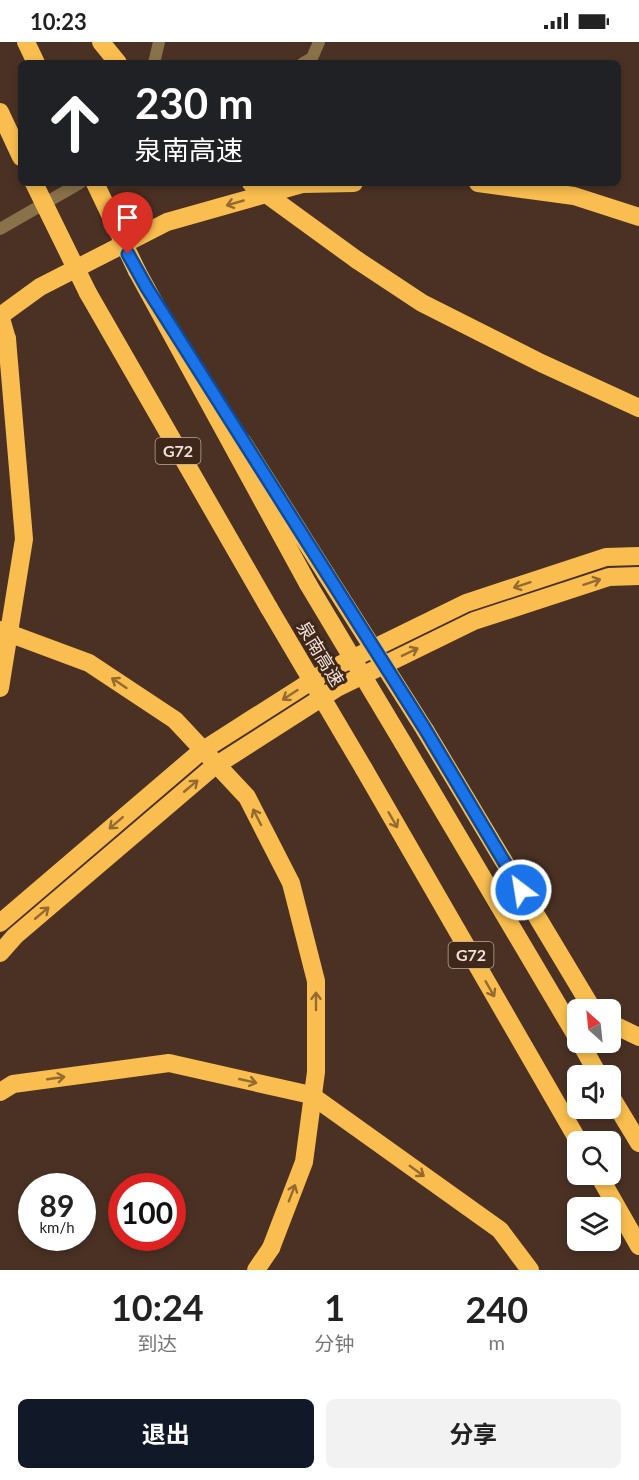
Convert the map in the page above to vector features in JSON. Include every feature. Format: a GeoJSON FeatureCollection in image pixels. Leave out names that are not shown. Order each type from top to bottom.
{"type":"FeatureCollection","features":[{"type":"Feature","properties":{"kind":"highway"},"geometry":{"type":"LineString","coordinates":[[26,42],[35,60]]}},
{"type":"Feature","properties":{"kind":"highway"},"geometry":{"type":"LineString","coordinates":[[101,42],[115,60]]}},
{"type":"Feature","properties":{"kind":"highway"},"geometry":{"type":"LineString","coordinates":[[3,120],[18,151]]}},
{"type":"Feature","properties":{"kind":"highway","name":"泉南高速"},"geometry":{"type":"LineString","coordinates":[[35,186],[88,293],[573,1131]]}},
{"type":"Feature","properties":{"kind":"highway","name":"泉南高速"},"geometry":{"type":"LineString","coordinates":[[95,186],[137,271],[308,584],[567,1021]]}},
{"type":"Feature","properties":{"kind":"highway"},"geometry":{"type":"LineString","coordinates":[[255,186],[357,260],[422,303],[541,363],[639,408]]}},
{"type":"Feature","properties":{"kind":"highway"},"geometry":{"type":"LineString","coordinates":[[0,688],[24,539],[7,339],[0,315],[40,287],[167,222],[295,186]]}},
{"type":"Feature","properties":{"kind":"highway"},"geometry":{"type":"LineString","coordinates":[[500,186],[574,196],[639,217]]}},
{"type":"Feature","properties":{"kind":"highway"},"geometry":{"type":"LineString","coordinates":[[147,288],[425,729],[586,999]]}},
{"type":"Feature","properties":{"kind":"highway"},"geometry":{"type":"LineString","coordinates":[[0,923],[200,752],[327,671],[466,603],[606,557],[639,556]]}},
{"type":"Feature","properties":{"kind":"highway"},"geometry":{"type":"LineString","coordinates":[[0,953],[15,936],[212,768],[337,688],[474,621],[609,577],[639,576]]}},
{"type":"Feature","properties":{"kind":"highway"},"geometry":{"type":"LineString","coordinates":[[0,630],[89,663],[175,720],[247,797],[291,884],[315,981],[316,1072],[304,1162],[271,1248],[256,1270]]}},
{"type":"Feature","properties":{"kind":"highway"},"geometry":{"type":"LineString","coordinates":[[621,1028],[639,1037]]}},
{"type":"Feature","properties":{"kind":"highway"},"geometry":{"type":"LineString","coordinates":[[0,1092],[13,1084],[169,1063],[311,1095],[500,1230],[530,1270]]}},
{"type":"Feature","properties":{"kind":"highway"},"geometry":{"type":"LineString","coordinates":[[621,1113],[639,1143]]}},
{"type":"Feature","properties":{"kind":"highway"},"geometry":{"type":"LineString","coordinates":[[604,1185],[639,1246]]}},
{"type":"Feature","properties":{"kind":"street"},"geometry":{"type":"LineString","coordinates":[[155,60],[159,42]]}},
{"type":"Feature","properties":{"kind":"street"},"geometry":{"type":"LineString","coordinates":[[308,60],[312,58],[319,42]]}},
{"type":"Feature","properties":{"kind":"street"},"geometry":{"type":"LineString","coordinates":[[0,229],[75,186]]}},
{"type":"Feature","properties":{"kind":"route"},"geometry":{"type":"LineString","coordinates":[[128,254],[147,288],[425,729],[521,890]]}}]}
